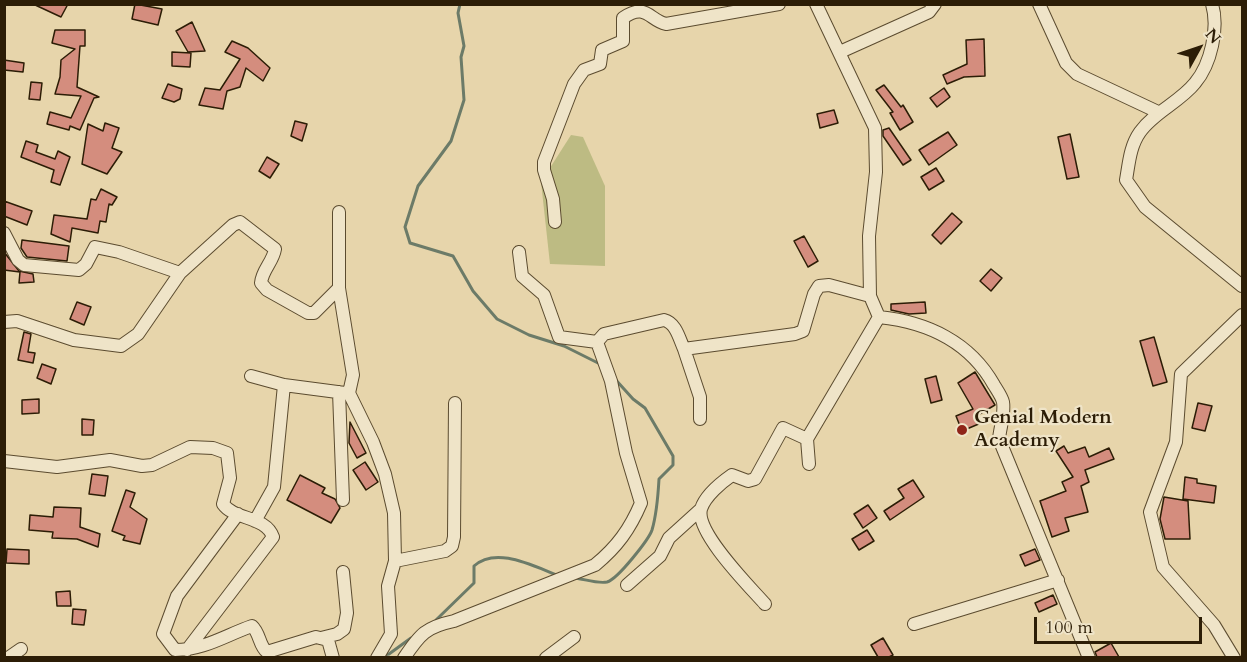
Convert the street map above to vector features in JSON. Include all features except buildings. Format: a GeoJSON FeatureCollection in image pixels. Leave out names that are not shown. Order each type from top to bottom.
{"type":"FeatureCollection","features":[{"type":"Feature","properties":{"kind":"street"},"geometry":{"type":"LineString","coordinates":[[555,222],[553,199],[544,170],[547,153],[557,133],[574,84],[584,70],[600,64],[602,50],[623,41],[621,22],[623,18],[636,12],[649,13],[666,24],[779,4]]}},
{"type":"Feature","properties":{"kind":"street"},"geometry":{"type":"LineString","coordinates":[[816,4],[875,128],[876,172],[869,236],[870,296],[879,317]]}},
{"type":"Feature","properties":{"kind":"street"},"geometry":{"type":"LineString","coordinates":[[840,52],[929,12],[935,4]]}},
{"type":"Feature","properties":{"kind":"street"},"geometry":{"type":"LineString","coordinates":[[1039,4],[1066,63],[1077,74],[1158,112]]}},
{"type":"Feature","properties":{"kind":"street"},"geometry":{"type":"LineString","coordinates":[[1212,4],[1214,12],[1213,47],[1196,82],[1140,131],[1130,151],[1126,180],[1145,207],[1242,286]]}},
{"type":"Feature","properties":{"kind":"street"},"geometry":{"type":"LineString","coordinates":[[339,212],[339,288],[353,375],[344,392],[343,500]]}},
{"type":"Feature","properties":{"kind":"street"},"geometry":{"type":"LineString","coordinates":[[4,322],[17,321],[74,340],[121,346],[138,334],[180,273],[233,225],[240,222],[275,249],[274,256],[262,275],[261,283],[267,290],[308,313],[314,314],[339,288]]}},
{"type":"Feature","properties":{"kind":"street"},"geometry":{"type":"LineString","coordinates":[[4,233],[18,260],[24,265],[79,270],[86,264],[95,247],[119,252],[180,273]]}},
{"type":"Feature","properties":{"kind":"street"},"geometry":{"type":"LineString","coordinates":[[519,252],[522,276],[544,295],[559,338],[597,342]]}},
{"type":"Feature","properties":{"kind":"street"},"geometry":{"type":"LineString","coordinates":[[684,349],[803,331],[814,294],[819,286],[829,285],[870,296]]}},
{"type":"Feature","properties":{"kind":"street"},"geometry":{"type":"LineString","coordinates":[[1234,657],[1214,625],[1163,567],[1150,512],[1176,442],[1181,374],[1242,315]]}},
{"type":"Feature","properties":{"kind":"street"},"geometry":{"type":"LineString","coordinates":[[809,464],[807,439],[879,317]]}},
{"type":"Feature","properties":{"kind":"street"},"geometry":{"type":"LineString","coordinates":[[879,317],[905,320],[932,328],[962,347],[988,375],[1003,401],[999,439],[1089,657]]}},
{"type":"Feature","properties":{"kind":"street"},"geometry":{"type":"LineString","coordinates":[[597,342],[604,333],[664,320],[670,321],[684,349],[700,398],[700,419]]}},
{"type":"Feature","properties":{"kind":"street"},"geometry":{"type":"LineString","coordinates":[[404,657],[417,638],[431,626],[454,621],[558,578],[596,565],[612,552],[627,531],[641,503],[626,453],[611,381],[597,342]]}},
{"type":"Feature","properties":{"kind":"street"},"geometry":{"type":"LineString","coordinates":[[251,376],[284,384],[344,392]]}},
{"type":"Feature","properties":{"kind":"street"},"geometry":{"type":"LineString","coordinates":[[255,521],[274,488],[284,384]]}},
{"type":"Feature","properties":{"kind":"street"},"geometry":{"type":"LineString","coordinates":[[344,392],[373,442],[385,474],[394,513],[395,561],[388,586],[391,634],[376,657]]}},
{"type":"Feature","properties":{"kind":"street"},"geometry":{"type":"LineString","coordinates":[[395,561],[445,551],[452,546],[454,537],[455,402]]}},
{"type":"Feature","properties":{"kind":"street"},"geometry":{"type":"LineString","coordinates":[[627,585],[660,556],[669,538],[701,509],[709,497],[732,475],[748,481],[755,479],[783,428],[807,439]]}},
{"type":"Feature","properties":{"kind":"street"},"geometry":{"type":"LineString","coordinates":[[4,461],[57,466],[110,460],[152,465],[190,447],[213,448],[227,453],[230,478],[223,504],[228,511],[255,521],[271,531],[272,540],[187,650]]}},
{"type":"Feature","properties":{"kind":"street"},"geometry":{"type":"LineString","coordinates":[[701,509],[702,522],[725,561],[765,604]]}},
{"type":"Feature","properties":{"kind":"street"},"geometry":{"type":"LineString","coordinates":[[238,514],[177,596],[162,634],[175,650],[187,650],[227,639],[252,626],[267,652],[316,637],[328,640],[333,657]]}},
{"type":"Feature","properties":{"kind":"street"},"geometry":{"type":"LineString","coordinates":[[321,638],[337,634],[344,629],[347,613],[343,572]]}},
{"type":"Feature","properties":{"kind":"street"},"geometry":{"type":"LineString","coordinates":[[914,624],[1058,580]]}},
{"type":"Feature","properties":{"kind":"street"},"geometry":{"type":"LineString","coordinates":[[546,657],[574,637]]}},
{"type":"Feature","properties":{"kind":"street"},"geometry":{"type":"LineString","coordinates":[[8,657],[21,649]]}},
{"type":"Feature","properties":{"kind":"shaded area"},"geometry":{"type":"Polygon","coordinates":[[[571,135],[583,137],[605,186],[605,266],[550,264],[541,182],[571,135]]]}},
{"type":"Feature","properties":{"kind":"waterway"},"geometry":{"type":"LineString","coordinates":[[460,4],[458,13],[464,46],[461,57],[464,100],[451,141],[418,186],[405,227],[410,243],[453,256],[473,291],[497,319],[529,335],[564,346],[600,364]]}},
{"type":"Feature","properties":{"kind":"waterway"},"geometry":{"type":"LineString","coordinates":[[575,578],[607,582],[625,567],[650,535],[656,511],[659,479],[673,465],[673,456],[645,408],[633,399],[615,379]]}},
{"type":"Feature","properties":{"kind":"waterway"},"geometry":{"type":"LineString","coordinates":[[436,620],[474,583],[474,566],[483,560],[493,558],[515,560],[557,575]]}},
{"type":"Feature","properties":{"kind":"waterway"},"geometry":{"type":"LineString","coordinates":[[384,655],[389,654],[411,638]]}},
{"type":"Feature","properties":{"kind":"place","name":"Genial Modern Academy"},"geometry":{"type":"Point","coordinates":[962,430]}}]}
